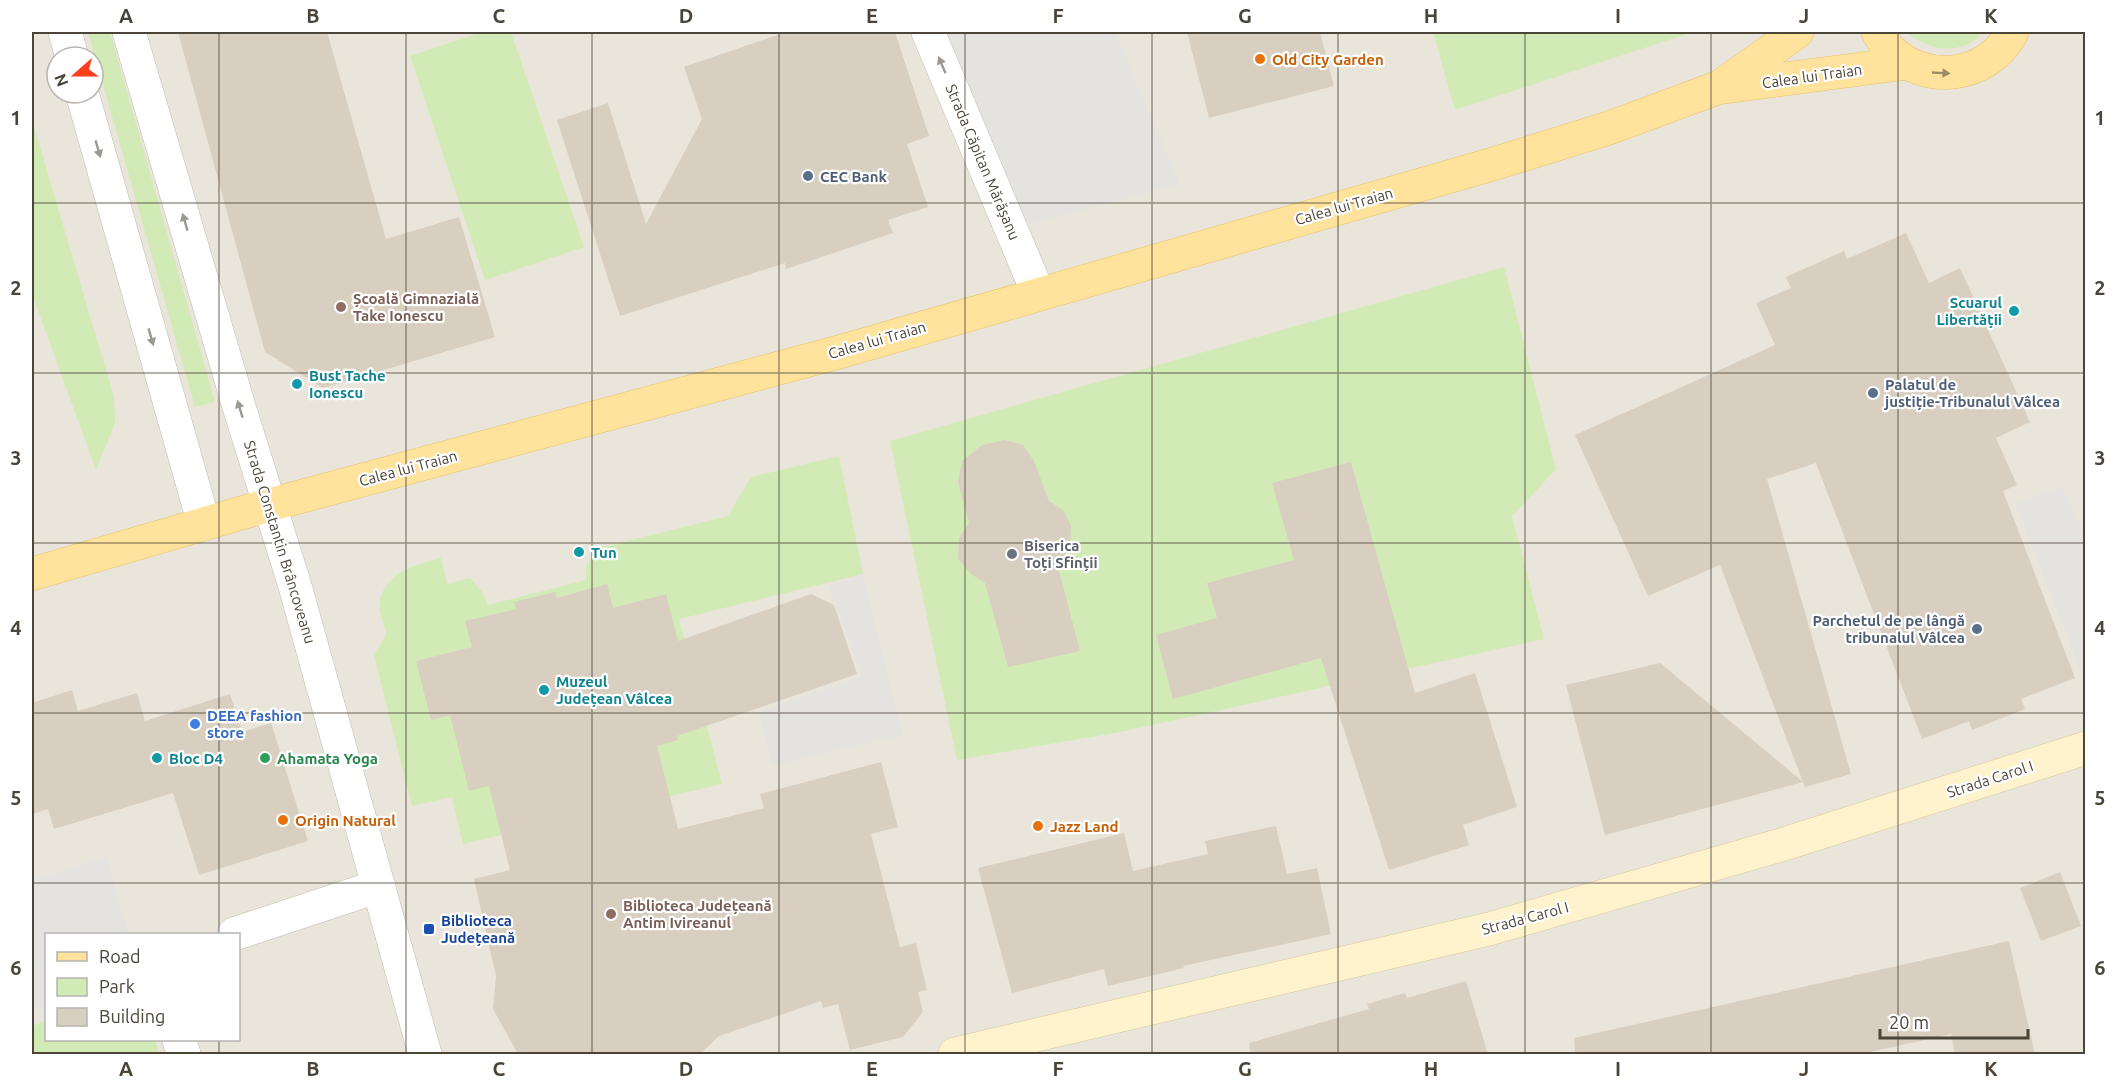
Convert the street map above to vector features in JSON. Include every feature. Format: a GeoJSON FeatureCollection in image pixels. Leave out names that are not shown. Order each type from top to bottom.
{"type":"FeatureCollection","features":[{"type":"Feature","properties":{"kind":"main road","name":"Calea lui Traian"},"geometry":{"type":"LineString","coordinates":[[1717,88],[1797,32]]}},
{"type":"Feature","properties":{"kind":"main road"},"geometry":{"type":"LineString","coordinates":[[1878,32],[1887,47],[1907,63],[1927,72],[1950,74],[1972,69],[1991,58],[2012,32]]}},
{"type":"Feature","properties":{"kind":"main road","name":"Calea lui Traian"},"geometry":{"type":"LineString","coordinates":[[32,574],[269,506],[827,355],[1494,164],[1609,128],[1717,88],[1907,63]]}},
{"type":"Feature","properties":{"kind":"street","name":"Strada Constantin Brâncoveanu"},"geometry":{"type":"LineString","coordinates":[[129,32],[269,506],[299,597],[425,1054]]}},
{"type":"Feature","properties":{"kind":"street","name":"Strada Căpitan Mărășanu"},"geometry":{"type":"LineString","coordinates":[[928,32],[1038,293]]}},
{"type":"Feature","properties":{"kind":"street"},"geometry":{"type":"LineString","coordinates":[[85,105],[204,524]]}},
{"type":"Feature","properties":{"kind":"street","name":"Strada Carol I"},"geometry":{"type":"LineString","coordinates":[[971,1052],[1489,929],[1784,844],[2085,748]]}},
{"type":"Feature","properties":{"kind":"street"},"geometry":{"type":"LineString","coordinates":[[237,933],[379,886]]}},
{"type":"Feature","properties":{"kind":"shaded area"},"geometry":{"type":"Polygon","coordinates":[[[32,32],[2085,32],[2085,1054],[32,1054],[32,32]]]}},
{"type":"Feature","properties":{"kind":"shaded area"},"geometry":{"type":"Polygon","coordinates":[[[940,32],[1115,32],[1180,184],[1024,226],[940,32]]]}},
{"type":"Feature","properties":{"kind":"shaded area"},"geometry":{"type":"Polygon","coordinates":[[[2062,487],[2085,536],[2085,681],[2015,504],[2062,487]]]}},
{"type":"Feature","properties":{"kind":"shaded area"},"geometry":{"type":"Polygon","coordinates":[[[863,574],[902,735],[772,766],[759,711],[862,676],[829,586],[863,574]]]}},
{"type":"Feature","properties":{"kind":"shaded area"},"geometry":{"type":"Polygon","coordinates":[[[106,857],[129,933],[45,933],[45,1006],[32,1011],[32,880],[106,857]]]}},
{"type":"Feature","properties":{"kind":"green space"},"geometry":{"type":"Polygon","coordinates":[[[88,32],[110,32],[215,402],[195,407],[105,92],[105,45],[92,45],[88,32]]]}},
{"type":"Feature","properties":{"kind":"green space"},"geometry":{"type":"Polygon","coordinates":[[[482,32],[511,32],[584,247],[485,280],[410,56],[482,32]]]}},
{"type":"Feature","properties":{"kind":"green space"},"geometry":{"type":"Polygon","coordinates":[[[1433,32],[1693,32],[1455,110],[1433,32]]]}},
{"type":"Feature","properties":{"kind":"green space"},"geometry":{"type":"Polygon","coordinates":[[[1906,32],[1983,32],[1975,40],[1965,45],[1945,48],[1925,44],[1906,32]]]}},
{"type":"Feature","properties":{"kind":"green space"},"geometry":{"type":"Polygon","coordinates":[[[32,120],[114,397],[115,423],[96,470],[32,294],[32,120]]]}},
{"type":"Feature","properties":{"kind":"green space"},"geometry":{"type":"Polygon","coordinates":[[[1504,267],[1556,469],[1512,516],[1544,639],[1120,732],[957,760],[890,441],[1504,267]]]}},
{"type":"Feature","properties":{"kind":"green space"},"geometry":{"type":"Polygon","coordinates":[[[839,456],[863,574],[679,619],[722,784],[463,844],[452,797],[412,806],[374,655],[386,635],[380,612],[380,600],[384,589],[398,574],[419,564],[441,558],[447,584],[470,578],[483,593],[488,605],[586,580],[586,567],[596,549],[728,516],[751,477],[839,456]]]}},
{"type":"Feature","properties":{"kind":"green space"},"geometry":{"type":"Polygon","coordinates":[[[45,1021],[45,1041],[155,1041],[159,1054],[32,1054],[32,1026],[45,1021]]]}},
{"type":"Feature","properties":{"kind":"building"},"geometry":{"type":"Polygon","coordinates":[[[178,32],[327,32],[386,239],[459,217],[495,337],[323,388],[265,352],[178,32]]]}},
{"type":"Feature","properties":{"kind":"building","name":"CEC Bank"},"geometry":{"type":"Polygon","coordinates":[[[786,32],[895,32],[929,136],[907,144],[928,207],[888,220],[893,233],[786,269],[785,263],[620,316],[557,120],[608,103],[646,224],[702,119],[684,67],[786,32]]]}},
{"type":"Feature","properties":{"kind":"building","name":"Old City Garden"},"geometry":{"type":"Polygon","coordinates":[[[1187,32],[1320,32],[1334,86],[1209,118],[1187,32]]]}},
{"type":"Feature","properties":{"kind":"building"},"geometry":{"type":"Polygon","coordinates":[[[1906,233],[1929,283],[1960,268],[2030,422],[1996,438],[2017,485],[2003,491],[2075,678],[2021,699],[2025,709],[1972,730],[1969,721],[1922,739],[1816,463],[1767,479],[1851,774],[1805,787],[1720,565],[1648,596],[1575,435],[1775,345],[1756,303],[1791,288],[1786,277],[1844,251],[1847,259],[1906,233]]]}},
{"type":"Feature","properties":{"kind":"building","name":"Biserica Toți Sfinții"},"geometry":{"type":"Polygon","coordinates":[[[1005,440],[1023,445],[1034,461],[1049,501],[1063,510],[1071,526],[1070,549],[1057,563],[1080,651],[1008,667],[985,583],[971,574],[958,559],[959,538],[969,523],[958,482],[962,461],[982,445],[1005,440]]]}},
{"type":"Feature","properties":{"kind":"building"},"geometry":{"type":"Polygon","coordinates":[[[1351,462],[1415,693],[1475,673],[1517,807],[1463,825],[1469,845],[1389,870],[1321,658],[1173,699],[1156,635],[1217,618],[1207,583],[1294,560],[1272,483],[1351,462]]]}},
{"type":"Feature","properties":{"kind":"building"},"geometry":{"type":"Polygon","coordinates":[[[607,584],[613,608],[666,594],[678,641],[811,594],[834,605],[857,674],[677,736],[678,740],[657,746],[678,829],[764,808],[760,794],[881,762],[898,827],[871,834],[900,947],[916,943],[927,990],[918,992],[923,1012],[903,1037],[850,1050],[838,1004],[823,1008],[821,1001],[719,1036],[700,1054],[518,1054],[493,1009],[496,976],[474,879],[510,870],[489,786],[469,791],[450,715],[431,720],[416,661],[472,647],[465,621],[516,609],[514,602],[555,592],[557,598],[607,584]]]}},
{"type":"Feature","properties":{"kind":"building"},"geometry":{"type":"Polygon","coordinates":[[[1660,663],[1803,782],[1605,835],[1566,685],[1660,663]]]}},
{"type":"Feature","properties":{"kind":"building","name":"Bloc D4"},"geometry":{"type":"Polygon","coordinates":[[[72,690],[78,711],[137,693],[145,721],[230,694],[242,732],[271,723],[308,841],[199,875],[173,793],[54,829],[48,809],[32,814],[32,703],[72,690]]]}},
{"type":"Feature","properties":{"kind":"building"},"geometry":{"type":"Polygon","coordinates":[[[1276,826],[1287,874],[1317,868],[1331,934],[1183,966],[1184,968],[1108,986],[1104,969],[1012,993],[978,868],[1124,833],[1133,871],[1208,854],[1205,841],[1276,826]]]}},
{"type":"Feature","properties":{"kind":"building"},"geometry":{"type":"Polygon","coordinates":[[[2060,872],[2081,926],[2041,941],[2020,888],[2060,872]]]}},
{"type":"Feature","properties":{"kind":"building"},"geometry":{"type":"Polygon","coordinates":[[[2009,941],[2035,1054],[1955,1054],[1951,1034],[1861,1054],[1575,1054],[1574,1038],[2009,941]]]}},
{"type":"Feature","properties":{"kind":"building"},"geometry":{"type":"Polygon","coordinates":[[[1466,981],[1488,1054],[1251,1054],[1249,1043],[1369,1009],[1367,1004],[1405,993],[1407,998],[1466,981]]]}},
{"type":"Feature","properties":{"kind":"place","name":"Old City Garden"},"geometry":{"type":"Point","coordinates":[1260,59]}},
{"type":"Feature","properties":{"kind":"place","name":"CEC Bank"},"geometry":{"type":"Point","coordinates":[808,176]}},
{"type":"Feature","properties":{"kind":"place","name":"Școală Gimnazială Take Ionescu"},"geometry":{"type":"Point","coordinates":[341,307]}},
{"type":"Feature","properties":{"kind":"place","name":"Scuarul Libertății"},"geometry":{"type":"Point","coordinates":[2014,311]}},
{"type":"Feature","properties":{"kind":"place","name":"Bust Tache Ionescu"},"geometry":{"type":"Point","coordinates":[297,384]}},
{"type":"Feature","properties":{"kind":"place","name":"Palatul de justiție-Tribunalul Vâlcea"},"geometry":{"type":"Point","coordinates":[1873,393]}},
{"type":"Feature","properties":{"kind":"place","name":"Tun"},"geometry":{"type":"Point","coordinates":[579,552]}},
{"type":"Feature","properties":{"kind":"place","name":"Biserica Toți Sfinții"},"geometry":{"type":"Point","coordinates":[1012,554]}},
{"type":"Feature","properties":{"kind":"place","name":"Parchetul de pe lângă tribunalul Vâlcea"},"geometry":{"type":"Point","coordinates":[1977,629]}},
{"type":"Feature","properties":{"kind":"place","name":"Muzeul Județean Vâlcea"},"geometry":{"type":"Point","coordinates":[544,690]}},
{"type":"Feature","properties":{"kind":"place","name":"DEEA fashion store"},"geometry":{"type":"Point","coordinates":[195,724]}},
{"type":"Feature","properties":{"kind":"place","name":"Bloc D4"},"geometry":{"type":"Point","coordinates":[157,758]}},
{"type":"Feature","properties":{"kind":"place","name":"Ahamata Yoga"},"geometry":{"type":"Point","coordinates":[265,758]}},
{"type":"Feature","properties":{"kind":"place","name":"Origin Natural"},"geometry":{"type":"Point","coordinates":[283,820]}},
{"type":"Feature","properties":{"kind":"place","name":"Jazz Land"},"geometry":{"type":"Point","coordinates":[1038,826]}},
{"type":"Feature","properties":{"kind":"place","name":"Biblioteca Județeană Antim Ivireanul"},"geometry":{"type":"Point","coordinates":[611,914]}},
{"type":"Feature","properties":{"kind":"place","name":"Biblioteca Județeană"},"geometry":{"type":"Point","coordinates":[429,929]}}]}
